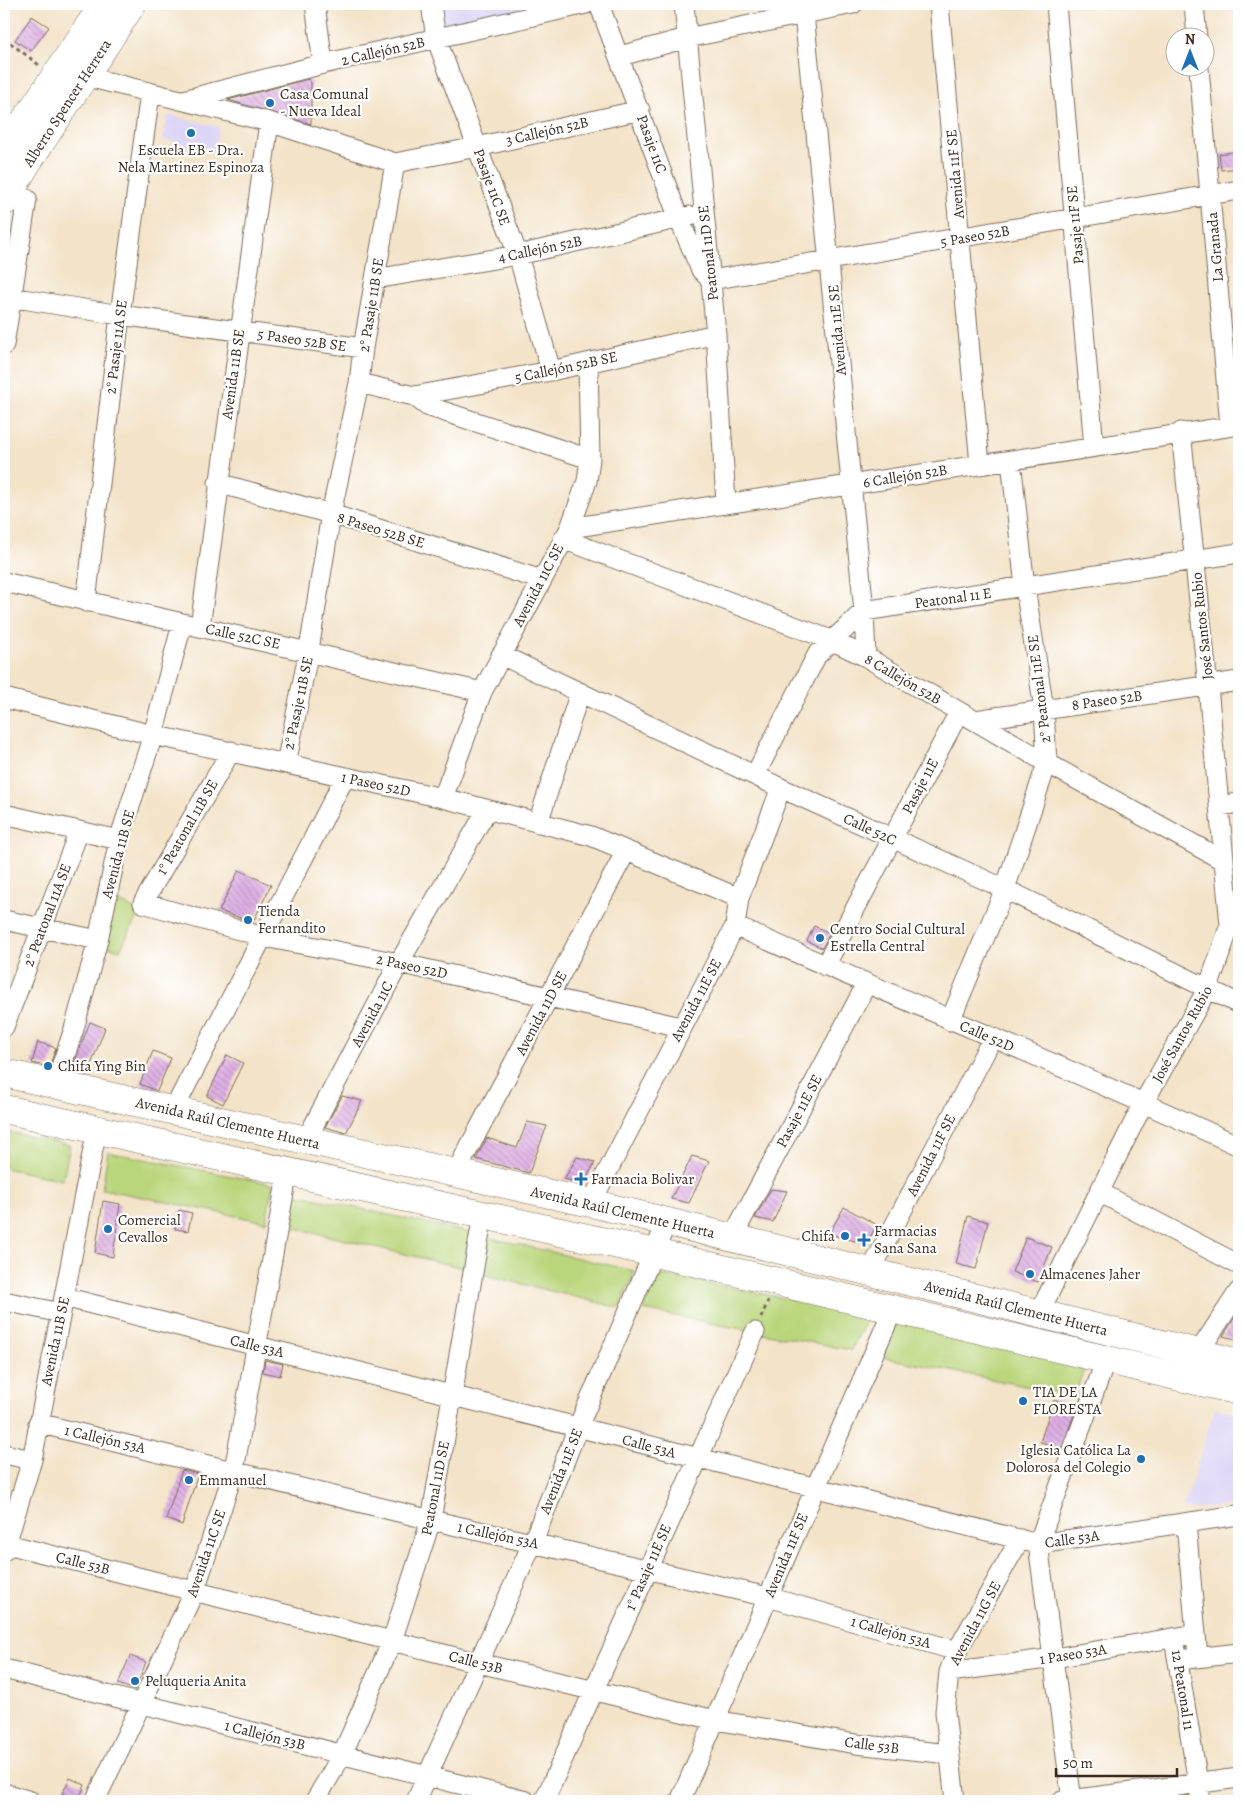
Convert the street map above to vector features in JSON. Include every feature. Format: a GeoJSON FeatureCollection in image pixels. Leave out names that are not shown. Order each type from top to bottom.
{"type":"FeatureCollection","features":[{"type":"Feature","properties":{"kind":"main road","name":"Alberto Spencer Herrera"},"geometry":{"type":"LineString","coordinates":[[4,152],[104,4]]}},
{"type":"Feature","properties":{"kind":"main road","name":"Alberto Spencer Herrera"},"geometry":{"type":"LineString","coordinates":[[15,201],[26,163],[132,4]]}},
{"type":"Feature","properties":{"kind":"main road","name":"Avenida Raúl Clemente Huerta"},"geometry":{"type":"LineString","coordinates":[[4,1073],[590,1203],[1239,1363]]}},
{"type":"Feature","properties":{"kind":"main road","name":"Avenida Raúl Clemente Huerta"},"geometry":{"type":"LineString","coordinates":[[4,1109],[656,1253],[1239,1391]]}},
{"type":"Feature","properties":{"kind":"street"},"geometry":{"type":"LineString","coordinates":[[315,4],[323,64]]}},
{"type":"Feature","properties":{"kind":"street","name":"Pasaje 11C SE"},"geometry":{"type":"LineString","coordinates":[[431,4],[436,38],[518,255],[551,371]]}},
{"type":"Feature","properties":{"kind":"street","name":"2 Callejón 52B"},"geometry":{"type":"LineString","coordinates":[[180,101],[323,64],[565,6],[586,4]]}},
{"type":"Feature","properties":{"kind":"street","name":"Pasaje 11C"},"geometry":{"type":"LineString","coordinates":[[600,4],[680,219],[701,270],[711,280]]}},
{"type":"Feature","properties":{"kind":"street","name":"Peatonal 11D SE"},"geometry":{"type":"LineString","coordinates":[[684,4],[716,334],[726,504]]}},
{"type":"Feature","properties":{"kind":"street"},"geometry":{"type":"LineString","coordinates":[[620,56],[803,9],[853,4]]}},
{"type":"Feature","properties":{"kind":"street","name":"Avenida 11F SE"},"geometry":{"type":"LineString","coordinates":[[939,4],[980,465]]}},
{"type":"Feature","properties":{"kind":"street","name":"Pasaje 11F SE"},"geometry":{"type":"LineString","coordinates":[[1056,4],[1094,447]]}},
{"type":"Feature","properties":{"kind":"street"},"geometry":{"type":"LineString","coordinates":[[1194,4],[1196,28]]}},
{"type":"Feature","properties":{"kind":"street","name":"Avenida 11E SE"},"geometry":{"type":"LineString","coordinates":[[803,9],[830,260],[864,610],[866,657]]}},
{"type":"Feature","properties":{"kind":"street"},"geometry":{"type":"LineString","coordinates":[[84,76],[269,122],[395,163]]}},
{"type":"Feature","properties":{"kind":"street","name":"La Granada"},"geometry":{"type":"LineString","coordinates":[[1201,78],[1235,425]]}},
{"type":"Feature","properties":{"kind":"street","name":"2° Pasaje 11A SE"},"geometry":{"type":"LineString","coordinates":[[86,602],[120,315],[150,93]]}},
{"type":"Feature","properties":{"kind":"street","name":"3 Callejón 52B"},"geometry":{"type":"LineString","coordinates":[[395,163],[477,147],[640,110]]}},
{"type":"Feature","properties":{"kind":"street","name":"Avenida 11B SE"},"geometry":{"type":"LineString","coordinates":[[55,1084],[74,1029],[98,940],[119,840],[191,626],[218,483],[269,122]]}},
{"type":"Feature","properties":{"kind":"street","name":"2° Pasaje 11B SE"},"geometry":{"type":"LineString","coordinates":[[286,764],[309,650],[331,514],[359,383],[363,348],[395,163]]}},
{"type":"Feature","properties":{"kind":"street","name":"5 Paseo 52B"},"geometry":{"type":"LineString","coordinates":[[711,280],[1239,190]]}},
{"type":"Feature","properties":{"kind":"street"},"geometry":{"type":"LineString","coordinates":[[4,345],[15,201]]}},
{"type":"Feature","properties":{"kind":"street","name":"4 Callejón 52B"},"geometry":{"type":"LineString","coordinates":[[375,279],[518,255],[704,212]]}},
{"type":"Feature","properties":{"kind":"street","name":"5 Paseo 52B SE"},"geometry":{"type":"LineString","coordinates":[[8,297],[120,315],[363,348]]}},
{"type":"Feature","properties":{"kind":"street","name":"5 Callejón 52B SE"},"geometry":{"type":"LineString","coordinates":[[414,396],[551,371],[716,334]]}},
{"type":"Feature","properties":{"kind":"street","name":"Avenida 11C SE"},"geometry":{"type":"LineString","coordinates":[[443,798],[482,692],[567,533],[587,481],[590,460],[588,363]]}},
{"type":"Feature","properties":{"kind":"street"},"geometry":{"type":"LineString","coordinates":[[359,383],[414,396],[427,406],[590,460]]}},
{"type":"Feature","properties":{"kind":"street","name":"6 Callejón 52B"},"geometry":{"type":"LineString","coordinates":[[567,533],[726,504],[1235,425]]}},
{"type":"Feature","properties":{"kind":"street","name":"José Santos Rubio"},"geometry":{"type":"LineString","coordinates":[[1039,1314],[1144,1102],[1208,988],[1234,924],[1224,861],[1208,686],[1181,432]]}},
{"type":"Feature","properties":{"kind":"street","name":"2° Peatonal 11E SE"},"geometry":{"type":"LineString","coordinates":[[950,1021],[1005,889],[1047,763],[1044,709],[1025,587],[1012,460]]}},
{"type":"Feature","properties":{"kind":"street","name":"8 Paseo 52B SE"},"geometry":{"type":"LineString","coordinates":[[218,483],[331,514],[542,580]]}},
{"type":"Feature","properties":{"kind":"street","name":"8 Callejón 52B"},"geometry":{"type":"LineString","coordinates":[[567,533],[831,640],[866,657],[1047,763],[1224,861]]}},
{"type":"Feature","properties":{"kind":"street","name":"Peatonal 11 E"},"geometry":{"type":"LineString","coordinates":[[864,610],[1025,587],[1195,558],[1239,553]]}},
{"type":"Feature","properties":{"kind":"street","name":"Calle 52C SE"},"geometry":{"type":"LineString","coordinates":[[4,582],[191,626],[309,650],[482,692]]}},
{"type":"Feature","properties":{"kind":"street"},"geometry":{"type":"LineString","coordinates":[[755,775],[817,655],[864,610]]}},
{"type":"Feature","properties":{"kind":"street","name":"Calle 52C"},"geometry":{"type":"LineString","coordinates":[[501,655],[781,788],[1005,889],[1239,1004]]}},
{"type":"Feature","properties":{"kind":"street","name":"8 Paseo 52B"},"geometry":{"type":"LineString","coordinates":[[967,716],[1044,709],[1239,681]]}},
{"type":"Feature","properties":{"kind":"street"},"geometry":{"type":"LineString","coordinates":[[538,823],[580,692]]}},
{"type":"Feature","properties":{"kind":"street","name":"1 Paseo 52D"},"geometry":{"type":"LineString","coordinates":[[4,698],[153,735],[443,798],[591,836],[739,898]]}},
{"type":"Feature","properties":{"kind":"street","name":"Pasaje 11E"},"geometry":{"type":"LineString","coordinates":[[825,966],[893,839],[967,716]]}},
{"type":"Feature","properties":{"kind":"street","name":"1° Peatonal 11B SE"},"geometry":{"type":"LineString","coordinates":[[143,903],[231,751]]}},
{"type":"Feature","properties":{"kind":"street"},"geometry":{"type":"LineString","coordinates":[[173,1112],[344,778]]}},
{"type":"Feature","properties":{"kind":"street","name":"Avenida 11E SE"},"geometry":{"type":"LineString","coordinates":[[590,1203],[735,926],[739,898],[781,788]]}},
{"type":"Feature","properties":{"kind":"street"},"geometry":{"type":"LineString","coordinates":[[1220,806],[1239,803]]}},
{"type":"Feature","properties":{"kind":"street","name":"Avenida 11C"},"geometry":{"type":"LineString","coordinates":[[306,1140],[399,963],[487,810]]}},
{"type":"Feature","properties":{"kind":"street"},"geometry":{"type":"LineString","coordinates":[[4,814],[119,840]]}},
{"type":"Feature","properties":{"kind":"street","name":"2° Peatonal 11A SE"},"geometry":{"type":"LineString","coordinates":[[4,1027],[79,831]]}},
{"type":"Feature","properties":{"kind":"street","name":"Avenida 11D SE"},"geometry":{"type":"LineString","coordinates":[[455,1174],[626,851]]}},
{"type":"Feature","properties":{"kind":"street","name":"2 Paseo 52D"},"geometry":{"type":"LineString","coordinates":[[143,903],[264,937],[399,963],[681,1027]]}},
{"type":"Feature","properties":{"kind":"street"},"geometry":{"type":"LineString","coordinates":[[4,920],[98,940]]}},
{"type":"Feature","properties":{"kind":"street","name":"Calle 52D"},"geometry":{"type":"LineString","coordinates":[[735,926],[866,985],[1144,1102],[1239,1146]]}},
{"type":"Feature","properties":{"kind":"street","name":"Pasaje 11E SE"},"geometry":{"type":"LineString","coordinates":[[732,1238],[866,985]]}},
{"type":"Feature","properties":{"kind":"street","name":"Avenida 11F SE"},"geometry":{"type":"LineString","coordinates":[[870,1272],[992,1039]]}},
{"type":"Feature","properties":{"kind":"street","name":"Avenida 11B SE"},"geometry":{"type":"LineString","coordinates":[[6,1547],[32,1460],[97,1129]]}},
{"type":"Feature","properties":{"kind":"street","name":"Avenida 11C SE"},"geometry":{"type":"LineString","coordinates":[[95,1801],[195,1590],[234,1470],[288,1171]]}},
{"type":"Feature","properties":{"kind":"street"},"geometry":{"type":"LineString","coordinates":[[1099,1192],[1239,1265]]}},
{"type":"Feature","properties":{"kind":"street","name":"Peatonal 11D SE"},"geometry":{"type":"LineString","coordinates":[[315,1801],[342,1755],[392,1641],[431,1520],[483,1214]]}},
{"type":"Feature","properties":{"kind":"street","name":"Avenida 11E SE"},"geometry":{"type":"LineString","coordinates":[[416,1801],[429,1777],[533,1542],[578,1427],[656,1253],[667,1222]]}},
{"type":"Feature","properties":{"kind":"street"},"geometry":{"type":"LineString","coordinates":[[1198,1353],[1239,1291]]}},
{"type":"Feature","properties":{"kind":"street","name":"Calle 53A"},"geometry":{"type":"LineString","coordinates":[[4,1301],[62,1305],[257,1346],[1029,1542],[1239,1515]]}},
{"type":"Feature","properties":{"kind":"street","name":"Avenida 11F SE"},"geometry":{"type":"LineString","coordinates":[[680,1801],[893,1309]]}},
{"type":"Feature","properties":{"kind":"street","name":"1° Pasaje 11E SE"},"geometry":{"type":"LineString","coordinates":[[544,1801],[755,1332]]}},
{"type":"Feature","properties":{"kind":"street","name":"Avenida 11G SE"},"geometry":{"type":"LineString","coordinates":[[956,1801],[945,1712],[949,1672],[957,1651],[1029,1542],[1106,1360]]}},
{"type":"Feature","properties":{"kind":"street","name":"1 Callejón 53A"},"geometry":{"type":"LineString","coordinates":[[38,1423],[431,1520],[768,1597],[957,1651]]}},
{"type":"Feature","properties":{"kind":"street"},"geometry":{"type":"LineString","coordinates":[[4,1454],[32,1460]]}},
{"type":"Feature","properties":{"kind":"street","name":"12 Peatonal 11"},"geometry":{"type":"LineString","coordinates":[[1186,1523],[1198,1657]]}},
{"type":"Feature","properties":{"kind":"street"},"geometry":{"type":"LineString","coordinates":[[1029,1542],[1054,1658],[1068,1801],[1198,1782],[1239,1778]]}},
{"type":"Feature","properties":{"kind":"street","name":"Calle 53B"},"geometry":{"type":"LineString","coordinates":[[6,1547],[195,1590],[479,1663],[715,1720],[856,1744],[950,1754]]}},
{"type":"Feature","properties":{"kind":"street","name":"1 Paseo 53A"},"geometry":{"type":"LineString","coordinates":[[949,1672],[1054,1658],[1196,1634]]}},
{"type":"Feature","properties":{"kind":"street","name":"12 Peatonal 11"},"geometry":{"type":"LineString","coordinates":[[1174,1638],[1201,1801]]}},
{"type":"Feature","properties":{"kind":"street"},"geometry":{"type":"LineString","coordinates":[[1178,1661],[1239,1653]]}},
{"type":"Feature","properties":{"kind":"street","name":"1 Callejón 53B"},"geometry":{"type":"LineString","coordinates":[[4,1669],[526,1801]]}},
{"type":"Feature","properties":{"kind":"street"},"geometry":{"type":"LineString","coordinates":[[4,1793],[31,1801]]}},
{"type":"Feature","properties":{"kind":"path"},"geometry":{"type":"LineString","coordinates":[[4,38],[54,78]]}},
{"type":"Feature","properties":{"kind":"path"},"geometry":{"type":"LineString","coordinates":[[755,1332],[776,1282]]}},
{"type":"Feature","properties":{"kind":"shaded area"},"geometry":{"type":"Polygon","coordinates":[[[440,4],[550,4],[443,27],[440,4]]]}},
{"type":"Feature","properties":{"kind":"shaded area","name":"Escuela EB - Dra. Nela Martinez Espinoza"},"geometry":{"type":"Polygon","coordinates":[[[168,115],[219,127],[214,151],[163,139],[168,115]]]}},
{"type":"Feature","properties":{"kind":"shaded area"},"geometry":{"type":"Polygon","coordinates":[[[1215,1408],[1239,1414],[1239,1505],[1183,1510],[1215,1408]]]}},
{"type":"Feature","properties":{"kind":"green space"},"geometry":{"type":"Polygon","coordinates":[[[114,900],[140,911],[120,950],[105,946],[114,900]]]}},
{"type":"Feature","properties":{"kind":"green space"},"geometry":{"type":"Polygon","coordinates":[[[4,1131],[70,1145],[63,1180],[4,1168],[4,1131]]]}},
{"type":"Feature","properties":{"kind":"green space"},"geometry":{"type":"Polygon","coordinates":[[[108,1152],[273,1184],[266,1222],[102,1189],[108,1152]]]}},
{"type":"Feature","properties":{"kind":"green space"},"geometry":{"type":"Polygon","coordinates":[[[295,1194],[470,1233],[463,1268],[291,1227],[295,1194]]]}},
{"type":"Feature","properties":{"kind":"green space"},"geometry":{"type":"Polygon","coordinates":[[[490,1238],[635,1271],[620,1308],[481,1274],[490,1238]]]}},
{"type":"Feature","properties":{"kind":"green space"},"geometry":{"type":"Polygon","coordinates":[[[656,1274],[870,1314],[851,1350],[643,1310],[656,1274]]]}},
{"type":"Feature","properties":{"kind":"green space"},"geometry":{"type":"Polygon","coordinates":[[[899,1320],[1085,1367],[1074,1396],[882,1357],[899,1320]]]}},
{"type":"Feature","properties":{"kind":"building"},"geometry":{"type":"Polygon","coordinates":[[[32,16],[49,27],[31,51],[15,40],[32,16]]]}},
{"type":"Feature","properties":{"kind":"building","name":"Casa Comunal - Nueva Ideal"},"geometry":{"type":"Polygon","coordinates":[[[308,79],[311,83],[311,124],[228,100],[308,79]]]}},
{"type":"Feature","properties":{"kind":"building"},"geometry":{"type":"Polygon","coordinates":[[[1239,151],[1239,168],[1221,170],[1219,154],[1239,151]]]}},
{"type":"Feature","properties":{"kind":"building"},"geometry":{"type":"Polygon","coordinates":[[[239,870],[271,885],[253,922],[219,911],[239,870]]]}},
{"type":"Feature","properties":{"kind":"building","name":"Centro Social Cultural Estrella Central"},"geometry":{"type":"Polygon","coordinates":[[[814,926],[830,933],[822,948],[807,941],[814,926]]]}},
{"type":"Feature","properties":{"kind":"building"},"geometry":{"type":"Polygon","coordinates":[[[90,1022],[105,1028],[87,1075],[71,1072],[90,1022]]]}},
{"type":"Feature","properties":{"kind":"building"},"geometry":{"type":"Polygon","coordinates":[[[38,1042],[56,1048],[49,1067],[32,1063],[38,1042]]]}},
{"type":"Feature","properties":{"kind":"building"},"geometry":{"type":"Polygon","coordinates":[[[153,1051],[171,1058],[157,1091],[140,1084],[153,1051]]]}},
{"type":"Feature","properties":{"kind":"building"},"geometry":{"type":"Polygon","coordinates":[[[227,1055],[243,1063],[223,1104],[207,1096],[227,1055]]]}},
{"type":"Feature","properties":{"kind":"building"},"geometry":{"type":"Polygon","coordinates":[[[342,1096],[362,1101],[346,1133],[325,1127],[342,1096]]]}},
{"type":"Feature","properties":{"kind":"building"},"geometry":{"type":"Polygon","coordinates":[[[527,1122],[547,1126],[529,1173],[476,1159],[487,1138],[517,1148],[527,1122]]]}},
{"type":"Feature","properties":{"kind":"building"},"geometry":{"type":"Polygon","coordinates":[[[692,1156],[709,1161],[689,1203],[671,1199],[692,1156]]]}},
{"type":"Feature","properties":{"kind":"building"},"geometry":{"type":"Polygon","coordinates":[[[577,1157],[595,1162],[584,1184],[564,1179],[577,1157]]]}},
{"type":"Feature","properties":{"kind":"building"},"geometry":{"type":"Polygon","coordinates":[[[771,1189],[787,1191],[773,1222],[755,1218],[771,1189]]]}},
{"type":"Feature","properties":{"kind":"building","name":"Comercial Cevallos"},"geometry":{"type":"Polygon","coordinates":[[[103,1201],[120,1204],[113,1257],[95,1253],[103,1201]]]}},
{"type":"Feature","properties":{"kind":"building"},"geometry":{"type":"Polygon","coordinates":[[[844,1207],[877,1225],[866,1244],[829,1234],[844,1207]]]}},
{"type":"Feature","properties":{"kind":"building"},"geometry":{"type":"Polygon","coordinates":[[[179,1210],[192,1213],[188,1231],[175,1229],[179,1210]]]}},
{"type":"Feature","properties":{"kind":"building"},"geometry":{"type":"Polygon","coordinates":[[[968,1216],[988,1222],[976,1269],[956,1264],[968,1216]]]}},
{"type":"Feature","properties":{"kind":"building"},"geometry":{"type":"Polygon","coordinates":[[[1026,1237],[1052,1247],[1038,1282],[1012,1272],[1026,1237]]]}},
{"type":"Feature","properties":{"kind":"building"},"geometry":{"type":"Polygon","coordinates":[[[1239,1311],[1239,1340],[1223,1336],[1239,1311]]]}},
{"type":"Feature","properties":{"kind":"building"},"geometry":{"type":"Polygon","coordinates":[[[265,1360],[283,1364],[280,1376],[263,1372],[265,1360]]]}},
{"type":"Feature","properties":{"kind":"building"},"geometry":{"type":"Polygon","coordinates":[[[1054,1400],[1077,1406],[1062,1448],[1040,1442],[1054,1400]]]}},
{"type":"Feature","properties":{"kind":"building"},"geometry":{"type":"Polygon","coordinates":[[[182,1470],[198,1474],[182,1525],[166,1519],[182,1470]]]}},
{"type":"Feature","properties":{"kind":"building"},"geometry":{"type":"Polygon","coordinates":[[[130,1656],[146,1662],[135,1690],[118,1684],[130,1656]]]}},
{"type":"Feature","properties":{"kind":"building"},"geometry":{"type":"Polygon","coordinates":[[[70,1778],[85,1785],[78,1801],[68,1801],[60,1798],[70,1778]]]}},
{"type":"Feature","properties":{"kind":"place","name":"Casa Comunal - Nueva Ideal"},"geometry":{"type":"Point","coordinates":[270,103]}},
{"type":"Feature","properties":{"kind":"place","name":"Escuela EB - Dra. Nela Martinez Espinoza"},"geometry":{"type":"Point","coordinates":[191,133]}},
{"type":"Feature","properties":{"kind":"place","name":"Tienda Fernandito"},"geometry":{"type":"Point","coordinates":[248,920]}},
{"type":"Feature","properties":{"kind":"place","name":"Centro Social Cultural Estrella Central"},"geometry":{"type":"Point","coordinates":[820,938]}},
{"type":"Feature","properties":{"kind":"place","name":"Chifa Ying Bin"},"geometry":{"type":"Point","coordinates":[48,1066]}},
{"type":"Feature","properties":{"kind":"place","name":"Farmacia Bolivar"},"geometry":{"type":"Point","coordinates":[581,1179]}},
{"type":"Feature","properties":{"kind":"place","name":"Comercial Cevallos"},"geometry":{"type":"Point","coordinates":[108,1229]}},
{"type":"Feature","properties":{"kind":"place","name":"Chifa"},"geometry":{"type":"Point","coordinates":[845,1236]}},
{"type":"Feature","properties":{"kind":"place","name":"Farmacias Sana Sana"},"geometry":{"type":"Point","coordinates":[864,1240]}},
{"type":"Feature","properties":{"kind":"place","name":"Almacenes Jaher"},"geometry":{"type":"Point","coordinates":[1030,1274]}},
{"type":"Feature","properties":{"kind":"place","name":"TIA DE LA FLORESTA"},"geometry":{"type":"Point","coordinates":[1023,1401]}},
{"type":"Feature","properties":{"kind":"place","name":"Iglesia Católica La Dolorosa del Colegio"},"geometry":{"type":"Point","coordinates":[1141,1459]}},
{"type":"Feature","properties":{"kind":"place","name":"Emmanuel"},"geometry":{"type":"Point","coordinates":[189,1480]}},
{"type":"Feature","properties":{"kind":"place","name":"Peluqueria Anita"},"geometry":{"type":"Point","coordinates":[135,1681]}}]}
